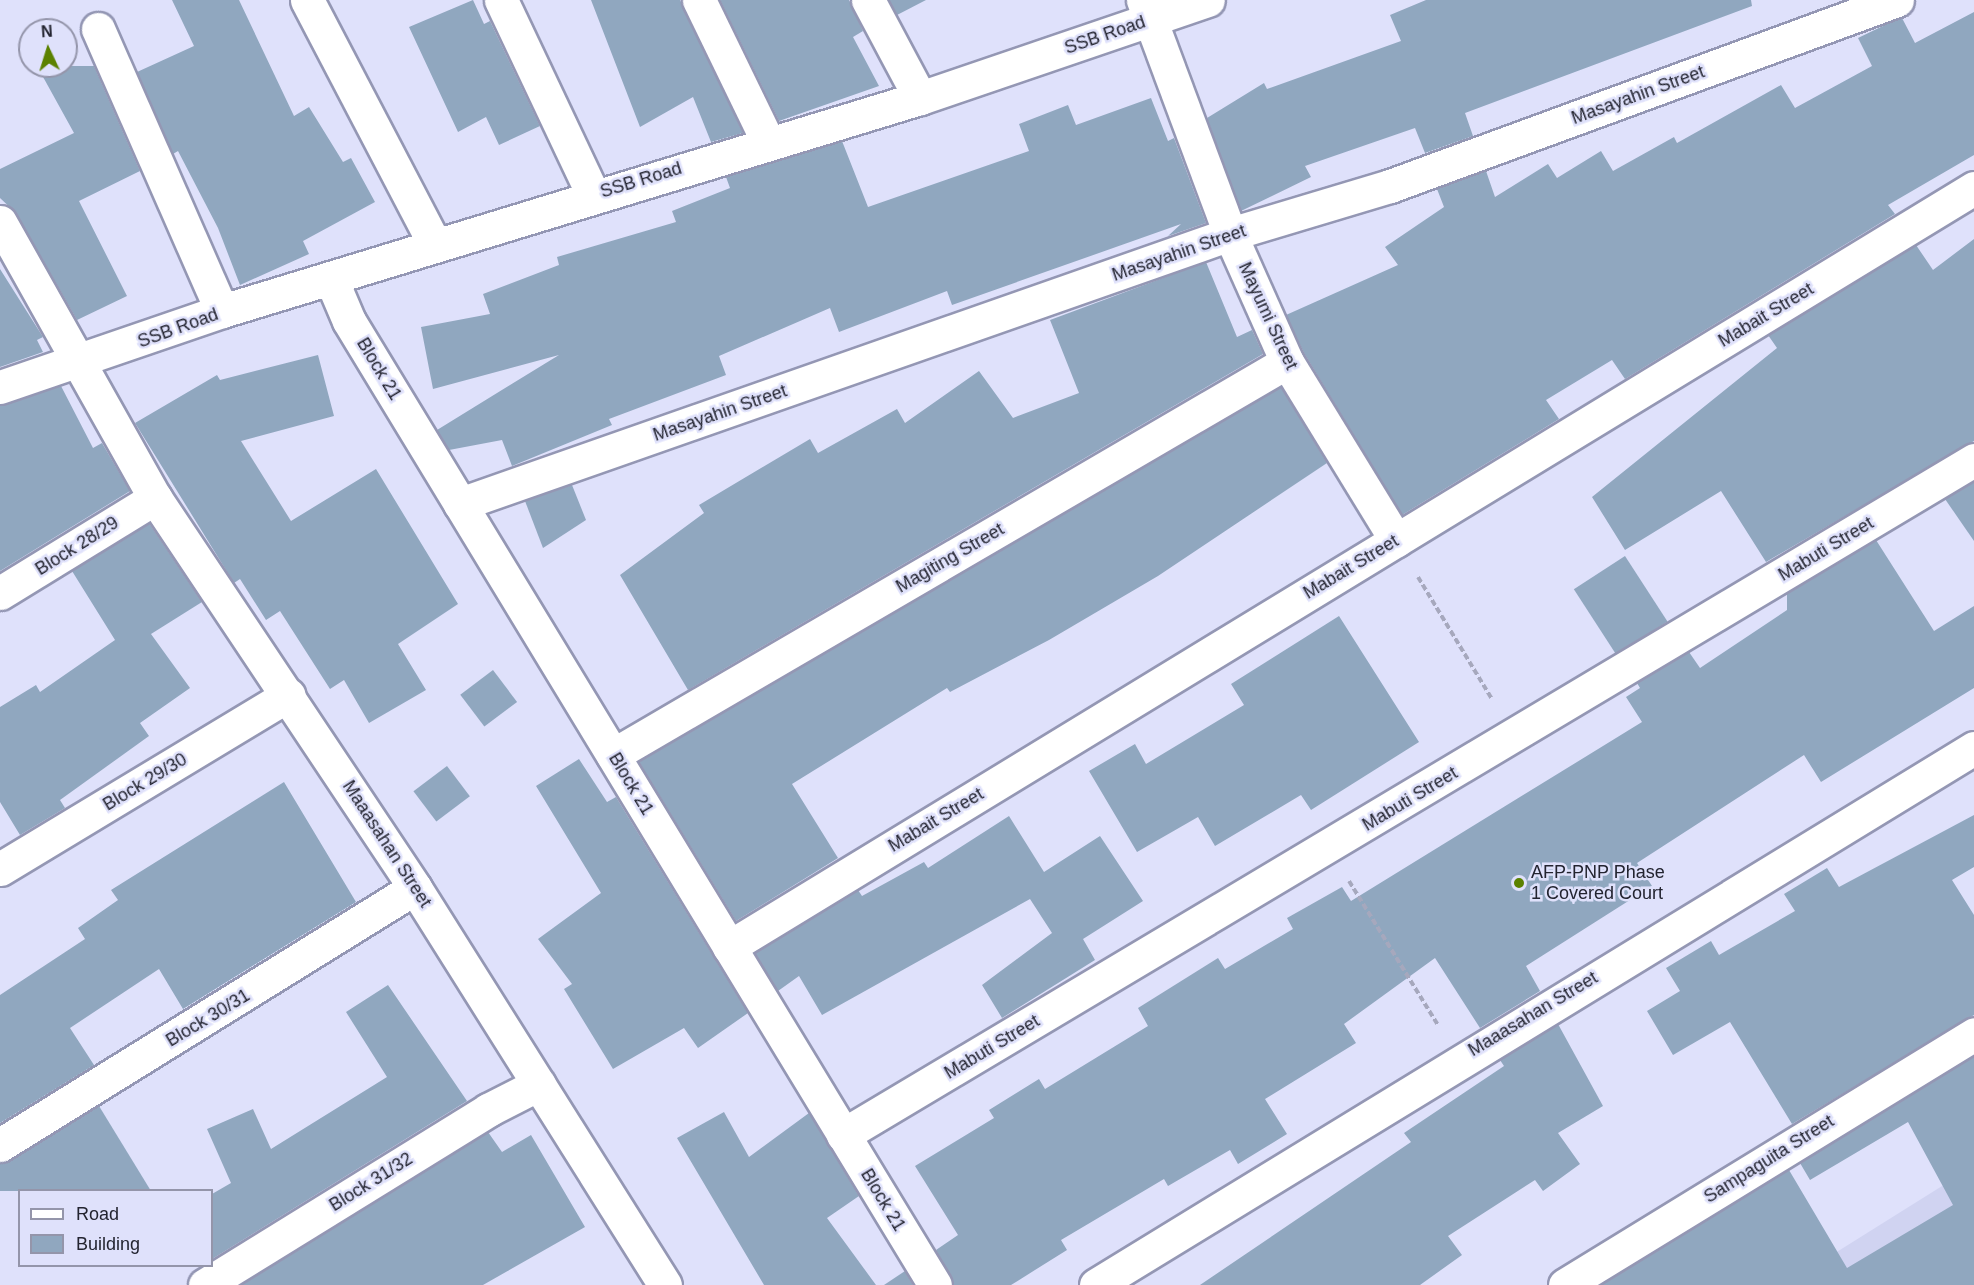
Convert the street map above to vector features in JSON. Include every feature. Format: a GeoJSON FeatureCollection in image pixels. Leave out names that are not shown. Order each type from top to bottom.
{"type":"FeatureCollection","features":[{"type":"Feature","properties":{"kind":"street"},"geometry":{"type":"LineString","coordinates":[[307,0],[435,245]]}},
{"type":"Feature","properties":{"kind":"street"},"geometry":{"type":"LineString","coordinates":[[501,0],[593,195]]}},
{"type":"Feature","properties":{"kind":"street"},"geometry":{"type":"LineString","coordinates":[[699,0],[768,142]]}},
{"type":"Feature","properties":{"kind":"street"},"geometry":{"type":"LineString","coordinates":[[868,0],[920,98]]}},
{"type":"Feature","properties":{"kind":"street","name":"SSB Road"},"geometry":{"type":"LineString","coordinates":[[76,366],[222,311],[332,281],[435,245],[593,195],[920,98],[1208,0]]}},
{"type":"Feature","properties":{"kind":"street","name":"Masayahin Street"},"geometry":{"type":"LineString","coordinates":[[460,504],[1230,234],[1390,186],[1897,0]]}},
{"type":"Feature","properties":{"kind":"street","name":"Mayumi Street"},"geometry":{"type":"LineString","coordinates":[[1150,21],[1230,234],[1287,362],[1396,540]]}},
{"type":"Feature","properties":{"kind":"street"},"geometry":{"type":"LineString","coordinates":[[98,29],[222,311]]}},
{"type":"Feature","properties":{"kind":"street","name":"Mabait Street"},"geometry":{"type":"LineString","coordinates":[[729,947],[1974,188]]}},
{"type":"Feature","properties":{"kind":"street"},"geometry":{"type":"LineString","coordinates":[[0,222],[76,366],[0,387]]}},
{"type":"Feature","properties":{"kind":"street","name":"Block 21"},"geometry":{"type":"LineString","coordinates":[[332,281],[350,321],[935,1285]]}},
{"type":"Feature","properties":{"kind":"street","name":"Magiting Street"},"geometry":{"type":"LineString","coordinates":[[613,755],[1287,362]]}},
{"type":"Feature","properties":{"kind":"street","name":"Maaasahan Street"},"geometry":{"type":"LineString","coordinates":[[76,366],[155,498],[289,694],[416,888],[663,1285]]}},
{"type":"Feature","properties":{"kind":"street","name":"Mabuti Street"},"geometry":{"type":"LineString","coordinates":[[843,1135],[1514,737],[1974,460]]}},
{"type":"Feature","properties":{"kind":"street","name":"Block 28/29"},"geometry":{"type":"LineString","coordinates":[[0,593],[155,498]]}},
{"type":"Feature","properties":{"kind":"street","name":"Block 29/30"},"geometry":{"type":"LineString","coordinates":[[0,869],[289,694]]}},
{"type":"Feature","properties":{"kind":"street","name":"Maaasahan Street"},"geometry":{"type":"LineString","coordinates":[[1096,1285],[1459,1059],[1974,748]]}},
{"type":"Feature","properties":{"kind":"street","name":"Block 30/31"},"geometry":{"type":"LineString","coordinates":[[0,1145],[416,888]]}},
{"type":"Feature","properties":{"kind":"street","name":"Sampaguita Street"},"geometry":{"type":"LineString","coordinates":[[1565,1285],[1974,1034]]}},
{"type":"Feature","properties":{"kind":"street","name":"Block 31/32"},"geometry":{"type":"LineString","coordinates":[[205,1285],[489,1110],[539,1084]]}},
{"type":"Feature","properties":{"kind":"path"},"geometry":{"type":"LineString","coordinates":[[1396,540],[1514,737]]}},
{"type":"Feature","properties":{"kind":"path"},"geometry":{"type":"LineString","coordinates":[[1328,848],[1459,1059]]}},
{"type":"Feature","properties":{"kind":"shaded area"},"geometry":{"type":"Polygon","coordinates":[[[1974,1166],[1974,1285],[1784,1285],[1974,1166]]]}},
{"type":"Feature","properties":{"kind":"building"},"geometry":{"type":"Polygon","coordinates":[[[172,0],[239,0],[294,116],[309,107],[343,162],[351,158],[375,202],[303,241],[309,254],[240,285],[218,228],[178,151],[173,154],[137,72],[194,46],[172,0]]]}},
{"type":"Feature","properties":{"kind":"building"},"geometry":{"type":"Polygon","coordinates":[[[473,0],[484,24],[490,21],[540,126],[499,145],[486,117],[458,132],[409,27],[473,0]]]}},
{"type":"Feature","properties":{"kind":"building"},"geometry":{"type":"Polygon","coordinates":[[[591,0],[680,0],[743,133],[711,142],[693,97],[640,127],[591,0]]]}},
{"type":"Feature","properties":{"kind":"building"},"geometry":{"type":"Polygon","coordinates":[[[720,0],[849,0],[863,31],[853,37],[879,86],[779,121],[720,0]]]}},
{"type":"Feature","properties":{"kind":"building"},"geometry":{"type":"Polygon","coordinates":[[[889,0],[926,0],[897,15],[889,0]]]}},
{"type":"Feature","properties":{"kind":"building"},"geometry":{"type":"Polygon","coordinates":[[[1426,0],[1751,0],[1752,6],[1465,113],[1473,136],[1425,153],[1415,128],[1305,166],[1311,177],[1241,211],[1207,118],[1264,83],[1267,89],[1401,41],[1390,15],[1426,0]]]}},
{"type":"Feature","properties":{"kind":"building"},"geometry":{"type":"Polygon","coordinates":[[[1974,12],[1974,155],[1888,205],[1895,214],[1625,379],[1612,360],[1546,400],[1559,419],[1402,515],[1304,353],[1286,315],[1398,265],[1385,247],[1444,207],[1437,189],[1486,171],[1495,197],[1548,164],[1557,178],[1601,151],[1613,171],[1674,137],[1677,143],[1781,85],[1795,108],[1872,66],[1858,38],[1887,24],[1902,18],[1915,43],[1974,12]]]}},
{"type":"Feature","properties":{"kind":"building"},"geometry":{"type":"Polygon","coordinates":[[[78,66],[94,66],[140,171],[79,201],[127,296],[77,320],[16,213],[0,198],[0,169],[74,133],[44,78],[78,78],[78,66]]]}},
{"type":"Feature","properties":{"kind":"building"},"geometry":{"type":"Polygon","coordinates":[[[1151,98],[1168,141],[1174,138],[1206,223],[1168,236],[1181,224],[952,305],[947,291],[839,332],[830,308],[719,356],[726,375],[609,419],[612,425],[512,466],[502,440],[449,450],[437,430],[559,355],[433,389],[421,327],[490,314],[483,294],[559,265],[557,257],[676,222],[672,211],[730,188],[726,177],[842,141],[868,207],[1029,151],[1019,124],[1068,105],[1076,125],[1151,98]]]}},
{"type":"Feature","properties":{"kind":"building"},"geometry":{"type":"Polygon","coordinates":[[[1974,239],[1974,441],[1766,562],[1721,491],[1625,550],[1592,497],[1777,348],[1768,335],[1916,245],[1933,270],[1974,239]]]}},
{"type":"Feature","properties":{"kind":"building"},"geometry":{"type":"Polygon","coordinates":[[[1206,262],[1237,337],[1252,330],[1263,354],[688,690],[620,575],[704,513],[699,505],[810,439],[818,453],[897,409],[905,423],[979,371],[1013,418],[1079,393],[1050,320],[1206,262]]]}},
{"type":"Feature","properties":{"kind":"building"},"geometry":{"type":"Polygon","coordinates":[[[0,269],[43,337],[37,340],[43,352],[0,367],[0,269]]]}},
{"type":"Feature","properties":{"kind":"building"},"geometry":{"type":"Polygon","coordinates":[[[318,355],[334,416],[241,441],[291,521],[376,469],[458,604],[398,644],[426,690],[369,723],[344,680],[330,689],[280,611],[266,620],[240,579],[234,583],[135,423],[217,375],[220,380],[318,355]]]}},
{"type":"Feature","properties":{"kind":"building"},"geometry":{"type":"Polygon","coordinates":[[[61,386],[93,448],[102,443],[130,491],[0,571],[0,405],[61,386]]]}},
{"type":"Feature","properties":{"kind":"building"},"geometry":{"type":"Polygon","coordinates":[[[1281,387],[1327,463],[1158,576],[1049,640],[950,692],[947,688],[792,784],[838,858],[736,921],[639,762],[1281,387]]]}},
{"type":"Feature","properties":{"kind":"building"},"geometry":{"type":"Polygon","coordinates":[[[1974,482],[1974,541],[1945,499],[1974,482]]]}},
{"type":"Feature","properties":{"kind":"building"},"geometry":{"type":"Polygon","coordinates":[[[572,485],[586,520],[543,548],[525,501],[572,485]]]}},
{"type":"Feature","properties":{"kind":"building"},"geometry":{"type":"Polygon","coordinates":[[[149,523],[202,602],[151,634],[190,688],[140,723],[149,736],[60,800],[65,808],[20,835],[0,802],[0,707],[36,685],[40,692],[115,640],[72,571],[149,523]]]}},
{"type":"Feature","properties":{"kind":"building"},"geometry":{"type":"Polygon","coordinates":[[[1876,540],[1934,631],[1974,606],[1974,688],[1821,782],[1804,755],[1637,863],[1652,886],[1526,966],[1540,991],[1480,1028],[1435,958],[1344,1024],[1356,1043],[1265,1099],[1287,1134],[1238,1164],[1230,1150],[1168,1186],[1164,1179],[1061,1240],[1067,1250],[1011,1285],[954,1285],[936,1250],[958,1235],[915,1166],[994,1118],[989,1110],[1039,1079],[1045,1089],[1148,1026],[1138,1008],[1218,958],[1225,969],[1293,929],[1287,918],[1342,887],[1351,901],[1642,722],[1626,697],[1640,688],[1637,683],[1689,652],[1700,668],[1787,610],[1787,594],[1876,540]]]}},
{"type":"Feature","properties":{"kind":"building"},"geometry":{"type":"Polygon","coordinates":[[[1625,556],[1667,621],[1616,655],[1574,589],[1625,556]]]}},
{"type":"Feature","properties":{"kind":"building"},"geometry":{"type":"Polygon","coordinates":[[[1339,616],[1419,742],[1311,810],[1301,795],[1215,846],[1198,817],[1137,852],[1089,771],[1135,744],[1146,764],[1244,705],[1231,684],[1339,616]]]}},
{"type":"Feature","properties":{"kind":"building"},"geometry":{"type":"Polygon","coordinates":[[[493,670],[517,702],[484,727],[460,695],[493,670]]]}},
{"type":"Feature","properties":{"kind":"building"},"geometry":{"type":"Polygon","coordinates":[[[579,759],[607,802],[616,797],[748,1013],[698,1048],[684,1028],[613,1069],[564,989],[572,984],[538,939],[601,893],[536,786],[579,759]]]}},
{"type":"Feature","properties":{"kind":"building"},"geometry":{"type":"Polygon","coordinates":[[[447,766],[470,796],[436,822],[413,791],[447,766]]]}},
{"type":"Feature","properties":{"kind":"building"},"geometry":{"type":"Polygon","coordinates":[[[284,782],[356,902],[183,1009],[159,969],[70,1028],[94,1065],[0,1123],[0,995],[85,939],[78,928],[118,900],[111,890],[284,782]]]}},
{"type":"Feature","properties":{"kind":"building"},"geometry":{"type":"Polygon","coordinates":[[[1974,815],[1974,867],[1952,880],[1974,915],[1974,1015],[1792,1124],[1730,1022],[1673,1055],[1647,1011],[1680,991],[1666,968],[1711,941],[1719,955],[1795,911],[1784,894],[1827,868],[1839,887],[1974,815]]]}},
{"type":"Feature","properties":{"kind":"building"},"geometry":{"type":"Polygon","coordinates":[[[1009,816],[1044,872],[1100,836],[1143,901],[1083,939],[1095,960],[1002,1018],[982,985],[1052,933],[1030,899],[822,1015],[799,976],[778,991],[755,953],[858,890],[862,896],[924,862],[928,868],[1009,816]]]}},
{"type":"Feature","properties":{"kind":"building"},"geometry":{"type":"Polygon","coordinates":[[[388,985],[467,1101],[213,1258],[213,1193],[231,1183],[207,1129],[253,1109],[271,1149],[387,1077],[346,1012],[388,985]]]}},
{"type":"Feature","properties":{"kind":"building"},"geometry":{"type":"Polygon","coordinates":[[[1558,1024],[1603,1106],[1558,1133],[1580,1164],[1543,1191],[1535,1180],[1448,1236],[1462,1255],[1420,1285],[1200,1285],[1411,1142],[1404,1133],[1504,1066],[1500,1060],[1558,1024]]]}},
{"type":"Feature","properties":{"kind":"building"},"geometry":{"type":"Polygon","coordinates":[[[1974,1056],[1974,1285],[1601,1285],[1789,1170],[1847,1268],[1953,1205],[1908,1122],[1810,1180],[1800,1163],[1974,1056]]]}},
{"type":"Feature","properties":{"kind":"building"},"geometry":{"type":"Polygon","coordinates":[[[99,1106],[150,1189],[0,1191],[0,1164],[99,1106]]]}},
{"type":"Feature","properties":{"kind":"building"},"geometry":{"type":"Polygon","coordinates":[[[724,1112],[749,1157],[809,1113],[859,1196],[827,1218],[876,1285],[764,1285],[677,1138],[724,1112]]]}},
{"type":"Feature","properties":{"kind":"building"},"geometry":{"type":"Polygon","coordinates":[[[488,1132],[502,1152],[531,1135],[585,1227],[483,1285],[241,1285],[488,1132]]]}},
{"type":"Feature","properties":{"kind":"building"},"geometry":{"type":"Polygon","coordinates":[[[905,1271],[913,1285],[884,1285],[905,1271]]]}},
{"type":"Feature","properties":{"kind":"place","name":"AFP-PNP Phase 1 Covered Court"},"geometry":{"type":"Point","coordinates":[1519,883]}}]}
